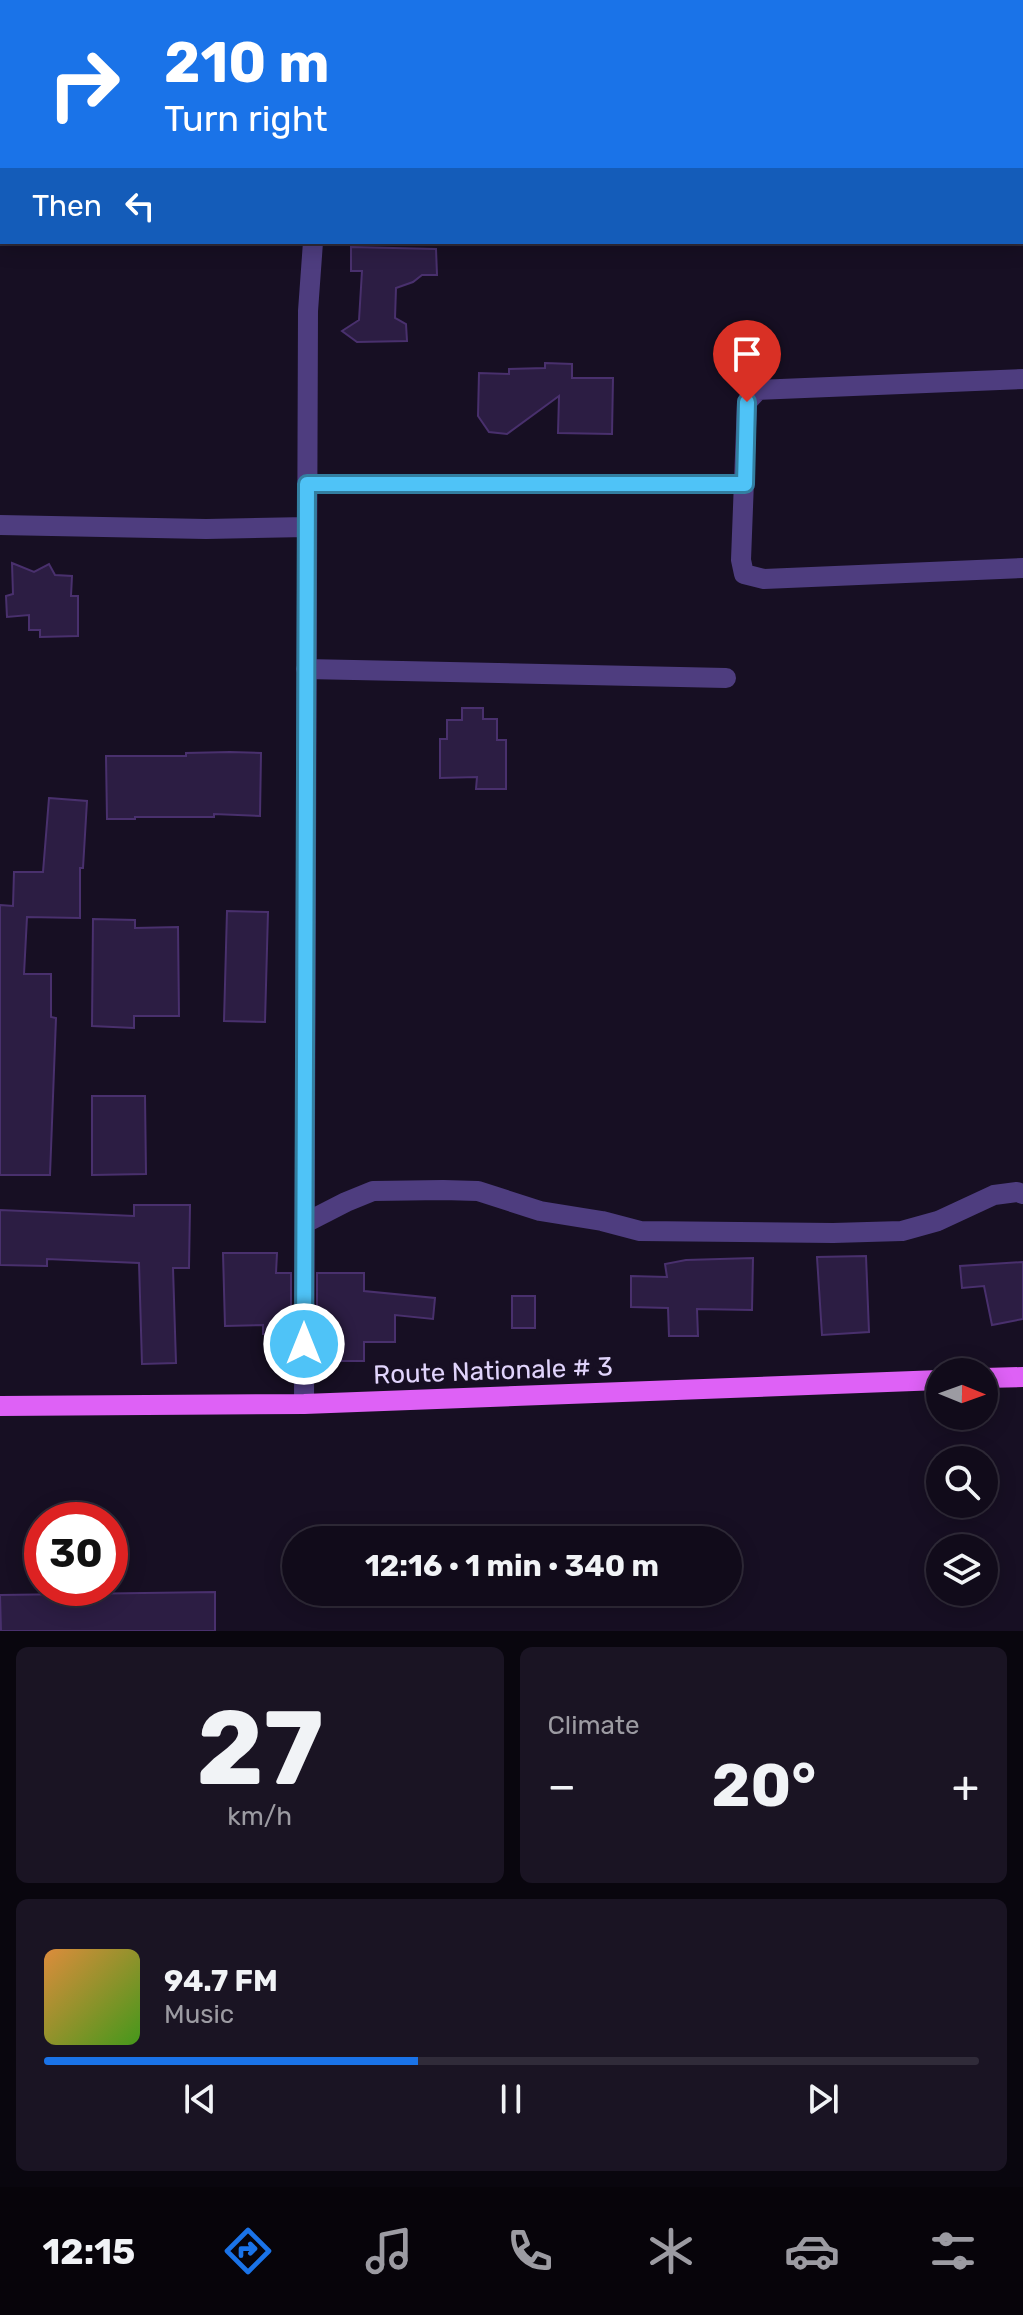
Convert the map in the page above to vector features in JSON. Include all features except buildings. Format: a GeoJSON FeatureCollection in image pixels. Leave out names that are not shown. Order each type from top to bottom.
{"type":"FeatureCollection","features":[{"type":"Feature","properties":{"kind":"main road"},"geometry":{"type":"LineString","coordinates":[[998,1378],[1023,1377]]}},
{"type":"Feature","properties":{"kind":"main road","name":"Route Nationale # 3"},"geometry":{"type":"LineString","coordinates":[[0,1406],[304,1404],[926,1381]]}},
{"type":"Feature","properties":{"kind":"street"},"geometry":{"type":"LineString","coordinates":[[304,1404],[308,311],[313,244]]}},
{"type":"Feature","properties":{"kind":"street"},"geometry":{"type":"LineString","coordinates":[[1023,379],[758,390],[747,402],[741,560],[744,574],[764,579],[1023,568]]}},
{"type":"Feature","properties":{"kind":"street"},"geometry":{"type":"LineString","coordinates":[[307,484],[745,484]]}},
{"type":"Feature","properties":{"kind":"street"},"geometry":{"type":"LineString","coordinates":[[0,525],[206,529],[307,527]]}},
{"type":"Feature","properties":{"kind":"street"},"geometry":{"type":"LineString","coordinates":[[306,669],[726,678]]}},
{"type":"Feature","properties":{"kind":"street"},"geometry":{"type":"LineString","coordinates":[[305,1223],[373,1191],[443,1190],[478,1191],[540,1211],[640,1231],[902,1231],[938,1221],[994,1195],[1023,1194]]}},
{"type":"Feature","properties":{"kind":"route"},"geometry":{"type":"LineString","coordinates":[[304,1344],[307,484],[745,484],[747,402]]}}]}
